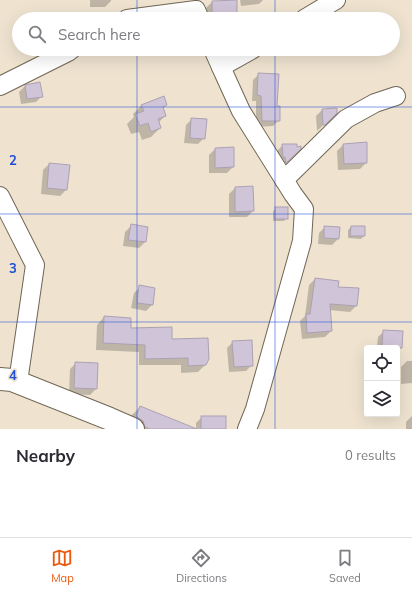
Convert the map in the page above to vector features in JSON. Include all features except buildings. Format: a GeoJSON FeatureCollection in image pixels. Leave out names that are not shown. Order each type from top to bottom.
{"type":"FeatureCollection","features":[{"type":"Feature","properties":{"kind":"main road"},"geometry":{"type":"LineString","coordinates":[[9,381],[110,419],[132,429]]}},
{"type":"Feature","properties":{"kind":"street"},"geometry":{"type":"LineString","coordinates":[[316,12],[336,0]]}},
{"type":"Feature","properties":{"kind":"street"},"geometry":{"type":"LineString","coordinates":[[181,12],[196,10]]}},
{"type":"Feature","properties":{"kind":"street"},"geometry":{"type":"LineString","coordinates":[[0,86],[60,56]]}},
{"type":"Feature","properties":{"kind":"street"},"geometry":{"type":"LineString","coordinates":[[216,56],[241,111],[304,209],[302,241],[255,409],[247,429]]}},
{"type":"Feature","properties":{"kind":"street"},"geometry":{"type":"LineString","coordinates":[[220,67],[240,56]]}},
{"type":"Feature","properties":{"kind":"street"},"geometry":{"type":"LineString","coordinates":[[284,180],[346,119],[374,104],[396,96]]}},
{"type":"Feature","properties":{"kind":"street"},"geometry":{"type":"LineString","coordinates":[[0,196],[35,265],[9,381]]}}]}
